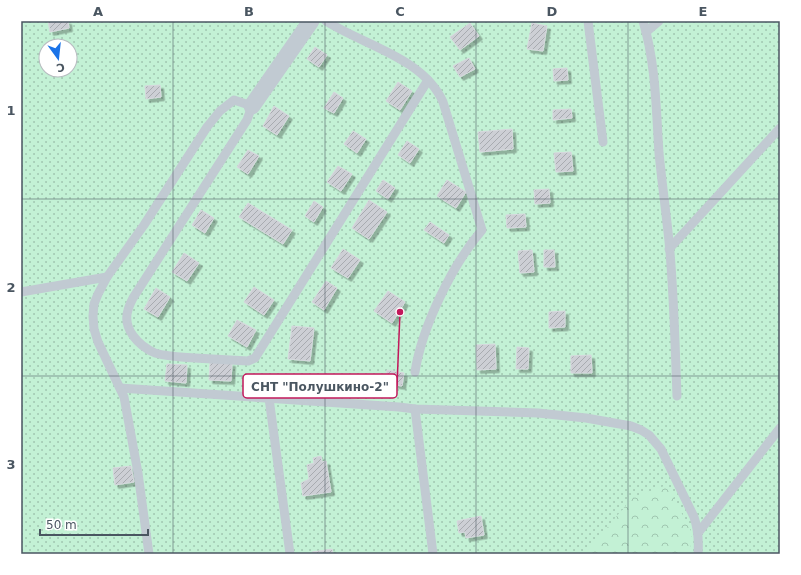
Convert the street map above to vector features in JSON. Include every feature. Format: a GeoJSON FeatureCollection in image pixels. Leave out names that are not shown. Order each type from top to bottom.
{"type":"FeatureCollection","features":[{"type":"Feature","properties":{"kind":"street"},"geometry":{"type":"LineString","coordinates":[[252,106],[311,21]]}},
{"type":"Feature","properties":{"kind":"lane"},"geometry":{"type":"LineString","coordinates":[[326,21],[403,61],[436,88],[443,102],[482,230],[468,248],[443,291],[422,341],[415,372]]}},
{"type":"Feature","properties":{"kind":"lane"},"geometry":{"type":"LineString","coordinates":[[588,21],[603,142]]}},
{"type":"Feature","properties":{"kind":"lane"},"geometry":{"type":"LineString","coordinates":[[658,22],[644,21],[649,44],[658,107],[659,153],[669,249],[677,396]]}},
{"type":"Feature","properties":{"kind":"lane"},"geometry":{"type":"LineString","coordinates":[[646,32],[658,22]]}},
{"type":"Feature","properties":{"kind":"lane"},"geometry":{"type":"LineString","coordinates":[[150,554],[138,473],[124,397],[105,358],[94,329],[94,304],[107,277],[144,224],[207,127],[220,111],[234,100],[252,106],[248,120],[133,298],[127,310],[127,320],[129,329],[134,337],[144,346],[156,353],[179,357],[248,361],[255,358],[428,80]]}},
{"type":"Feature","properties":{"kind":"lane"},"geometry":{"type":"LineString","coordinates":[[669,249],[780,128]]}},
{"type":"Feature","properties":{"kind":"lane"},"geometry":{"type":"LineString","coordinates":[[21,292],[107,277]]}},
{"type":"Feature","properties":{"kind":"lane"},"geometry":{"type":"LineString","coordinates":[[120,388],[415,409],[545,414],[586,418],[622,424],[641,430],[656,441],[661,449],[694,517],[701,554]]}},
{"type":"Feature","properties":{"kind":"lane"},"geometry":{"type":"LineString","coordinates":[[269,398],[290,554]]}},
{"type":"Feature","properties":{"kind":"lane"},"geometry":{"type":"LineString","coordinates":[[415,409],[433,554]]}},
{"type":"Feature","properties":{"kind":"lane"},"geometry":{"type":"LineString","coordinates":[[698,533],[780,428]]}},
{"type":"Feature","properties":{"kind":"lane"},"geometry":{"type":"LineString","coordinates":[[698,554],[699,544]]}},
{"type":"Feature","properties":{"kind":"green space"},"geometry":{"type":"Polygon","coordinates":[[[21,21],[780,21],[780,554],[21,554],[21,21]]]}},
{"type":"Feature","properties":{"kind":"green space"},"geometry":{"type":"Polygon","coordinates":[[[667,485],[692,533],[690,554],[585,554],[632,498],[667,485]]]}},
{"type":"Feature","properties":{"kind":"building"},"geometry":{"type":"Polygon","coordinates":[[[48,21],[68,21],[69,28],[50,32],[48,21]]]}},
{"type":"Feature","properties":{"kind":"building"},"geometry":{"type":"Polygon","coordinates":[[[470,23],[479,36],[460,50],[450,37],[470,23]]]}},
{"type":"Feature","properties":{"kind":"building"},"geometry":{"type":"Polygon","coordinates":[[[532,23],[547,26],[543,51],[527,49],[532,23]]]}},
{"type":"Feature","properties":{"kind":"building"},"geometry":{"type":"Polygon","coordinates":[[[315,47],[327,55],[319,67],[307,59],[315,47]]]}},
{"type":"Feature","properties":{"kind":"building"},"geometry":{"type":"Polygon","coordinates":[[[469,58],[475,69],[460,77],[453,66],[469,58]]]}},
{"type":"Feature","properties":{"kind":"building"},"geometry":{"type":"Polygon","coordinates":[[[567,68],[568,80],[554,81],[553,69],[567,68]]]}},
{"type":"Feature","properties":{"kind":"building"},"geometry":{"type":"Polygon","coordinates":[[[398,82],[412,91],[400,110],[386,101],[398,82]]]}},
{"type":"Feature","properties":{"kind":"building"},"geometry":{"type":"Polygon","coordinates":[[[160,85],[161,97],[146,99],[145,86],[160,85]]]}},
{"type":"Feature","properties":{"kind":"building"},"geometry":{"type":"Polygon","coordinates":[[[334,92],[343,98],[334,113],[324,108],[334,92]]]}},
{"type":"Feature","properties":{"kind":"building"},"geometry":{"type":"Polygon","coordinates":[[[274,106],[289,116],[277,135],[263,126],[274,106]]]}},
{"type":"Feature","properties":{"kind":"building"},"geometry":{"type":"Polygon","coordinates":[[[571,109],[572,118],[553,120],[553,110],[571,109]]]}},
{"type":"Feature","properties":{"kind":"building"},"geometry":{"type":"Polygon","coordinates":[[[512,129],[513,149],[480,152],[478,132],[512,129]]]}},
{"type":"Feature","properties":{"kind":"building"},"geometry":{"type":"Polygon","coordinates":[[[353,131],[366,139],[357,153],[344,144],[353,131]]]}},
{"type":"Feature","properties":{"kind":"building"},"geometry":{"type":"Polygon","coordinates":[[[407,141],[419,149],[410,163],[398,155],[407,141]]]}},
{"type":"Feature","properties":{"kind":"building"},"geometry":{"type":"Polygon","coordinates":[[[248,150],[259,156],[248,174],[237,167],[248,150]]]}},
{"type":"Feature","properties":{"kind":"building"},"geometry":{"type":"Polygon","coordinates":[[[571,152],[573,171],[556,172],[554,153],[571,152]]]}},
{"type":"Feature","properties":{"kind":"building"},"geometry":{"type":"Polygon","coordinates":[[[338,166],[352,174],[341,191],[327,182],[338,166]]]}},
{"type":"Feature","properties":{"kind":"building"},"geometry":{"type":"Polygon","coordinates":[[[383,180],[395,188],[388,199],[376,191],[383,180]]]}},
{"type":"Feature","properties":{"kind":"building"},"geometry":{"type":"Polygon","coordinates":[[[447,180],[466,192],[456,208],[437,196],[447,180]]]}},
{"type":"Feature","properties":{"kind":"building"},"geometry":{"type":"Polygon","coordinates":[[[549,189],[550,203],[535,204],[534,190],[549,189]]]}},
{"type":"Feature","properties":{"kind":"building"},"geometry":{"type":"Polygon","coordinates":[[[369,200],[387,212],[369,239],[352,228],[369,200]]]}},
{"type":"Feature","properties":{"kind":"building"},"geometry":{"type":"Polygon","coordinates":[[[314,201],[323,207],[314,222],[305,216],[314,201]]]}},
{"type":"Feature","properties":{"kind":"building"},"geometry":{"type":"Polygon","coordinates":[[[248,203],[292,230],[283,244],[239,217],[248,203]]]}},
{"type":"Feature","properties":{"kind":"building"},"geometry":{"type":"Polygon","coordinates":[[[201,210],[214,218],[205,233],[192,225],[201,210]]]}},
{"type":"Feature","properties":{"kind":"building"},"geometry":{"type":"Polygon","coordinates":[[[525,214],[526,227],[507,228],[506,215],[525,214]]]}},
{"type":"Feature","properties":{"kind":"building"},"geometry":{"type":"Polygon","coordinates":[[[430,222],[449,235],[444,243],[424,230],[430,222]]]}},
{"type":"Feature","properties":{"kind":"building"},"geometry":{"type":"Polygon","coordinates":[[[343,249],[360,260],[348,278],[331,268],[343,249]]]}},
{"type":"Feature","properties":{"kind":"building"},"geometry":{"type":"Polygon","coordinates":[[[532,250],[534,272],[520,273],[518,251],[532,250]]]}},
{"type":"Feature","properties":{"kind":"building"},"geometry":{"type":"Polygon","coordinates":[[[544,250],[554,250],[555,267],[544,267],[544,250]]]}},
{"type":"Feature","properties":{"kind":"building"},"geometry":{"type":"Polygon","coordinates":[[[184,253],[199,263],[187,281],[172,272],[184,253]]]}},
{"type":"Feature","properties":{"kind":"building"},"geometry":{"type":"Polygon","coordinates":[[[326,281],[337,288],[324,310],[312,302],[326,281]]]}},
{"type":"Feature","properties":{"kind":"building"},"geometry":{"type":"Polygon","coordinates":[[[254,287],[274,300],[264,315],[244,302],[254,287]]]}},
{"type":"Feature","properties":{"kind":"building"},"geometry":{"type":"Polygon","coordinates":[[[156,288],[170,297],[158,317],[144,309],[156,288]]]}},
{"type":"Feature","properties":{"kind":"building"},"geometry":{"type":"Polygon","coordinates":[[[388,291],[405,302],[392,323],[374,311],[388,291]]]}},
{"type":"Feature","properties":{"kind":"building"},"geometry":{"type":"Polygon","coordinates":[[[565,311],[565,327],[549,328],[549,312],[565,311]]]}},
{"type":"Feature","properties":{"kind":"building"},"geometry":{"type":"Polygon","coordinates":[[[237,320],[256,330],[247,347],[228,336],[237,320]]]}},
{"type":"Feature","properties":{"kind":"building"},"geometry":{"type":"Polygon","coordinates":[[[292,326],[314,328],[310,361],[288,359],[292,326]]]}},
{"type":"Feature","properties":{"kind":"building"},"geometry":{"type":"Polygon","coordinates":[[[495,344],[496,369],[477,370],[476,345],[495,344]]]}},
{"type":"Feature","properties":{"kind":"building"},"geometry":{"type":"Polygon","coordinates":[[[517,347],[529,348],[528,369],[516,369],[517,347]]]}},
{"type":"Feature","properties":{"kind":"building"},"geometry":{"type":"Polygon","coordinates":[[[591,355],[592,373],[571,373],[571,356],[591,355]]]}},
{"type":"Feature","properties":{"kind":"building"},"geometry":{"type":"Polygon","coordinates":[[[210,362],[232,363],[231,381],[209,380],[210,362]]]}},
{"type":"Feature","properties":{"kind":"building"},"geometry":{"type":"Polygon","coordinates":[[[167,364],[187,365],[186,383],[165,381],[167,364]]]}},
{"type":"Feature","properties":{"kind":"building"},"geometry":{"type":"Polygon","coordinates":[[[387,370],[404,373],[402,386],[385,383],[387,370]]]}},
{"type":"Feature","properties":{"kind":"building"},"geometry":{"type":"Polygon","coordinates":[[[321,456],[322,462],[326,461],[331,492],[303,496],[301,483],[309,479],[307,465],[314,463],[313,458],[321,456]]]}},
{"type":"Feature","properties":{"kind":"building"},"geometry":{"type":"Polygon","coordinates":[[[131,466],[134,482],[115,485],[113,468],[131,466]]]}},
{"type":"Feature","properties":{"kind":"building"},"geometry":{"type":"Polygon","coordinates":[[[481,516],[484,535],[466,538],[465,532],[459,533],[457,521],[481,516]]]}},
{"type":"Feature","properties":{"kind":"building"},"geometry":{"type":"Polygon","coordinates":[[[332,549],[333,554],[312,554],[312,552],[332,549]]]}},
{"type":"Feature","properties":{"kind":"place","name":"СНТ \"Полушкино-2\""},"geometry":{"type":"Point","coordinates":[400,312]}}]}
